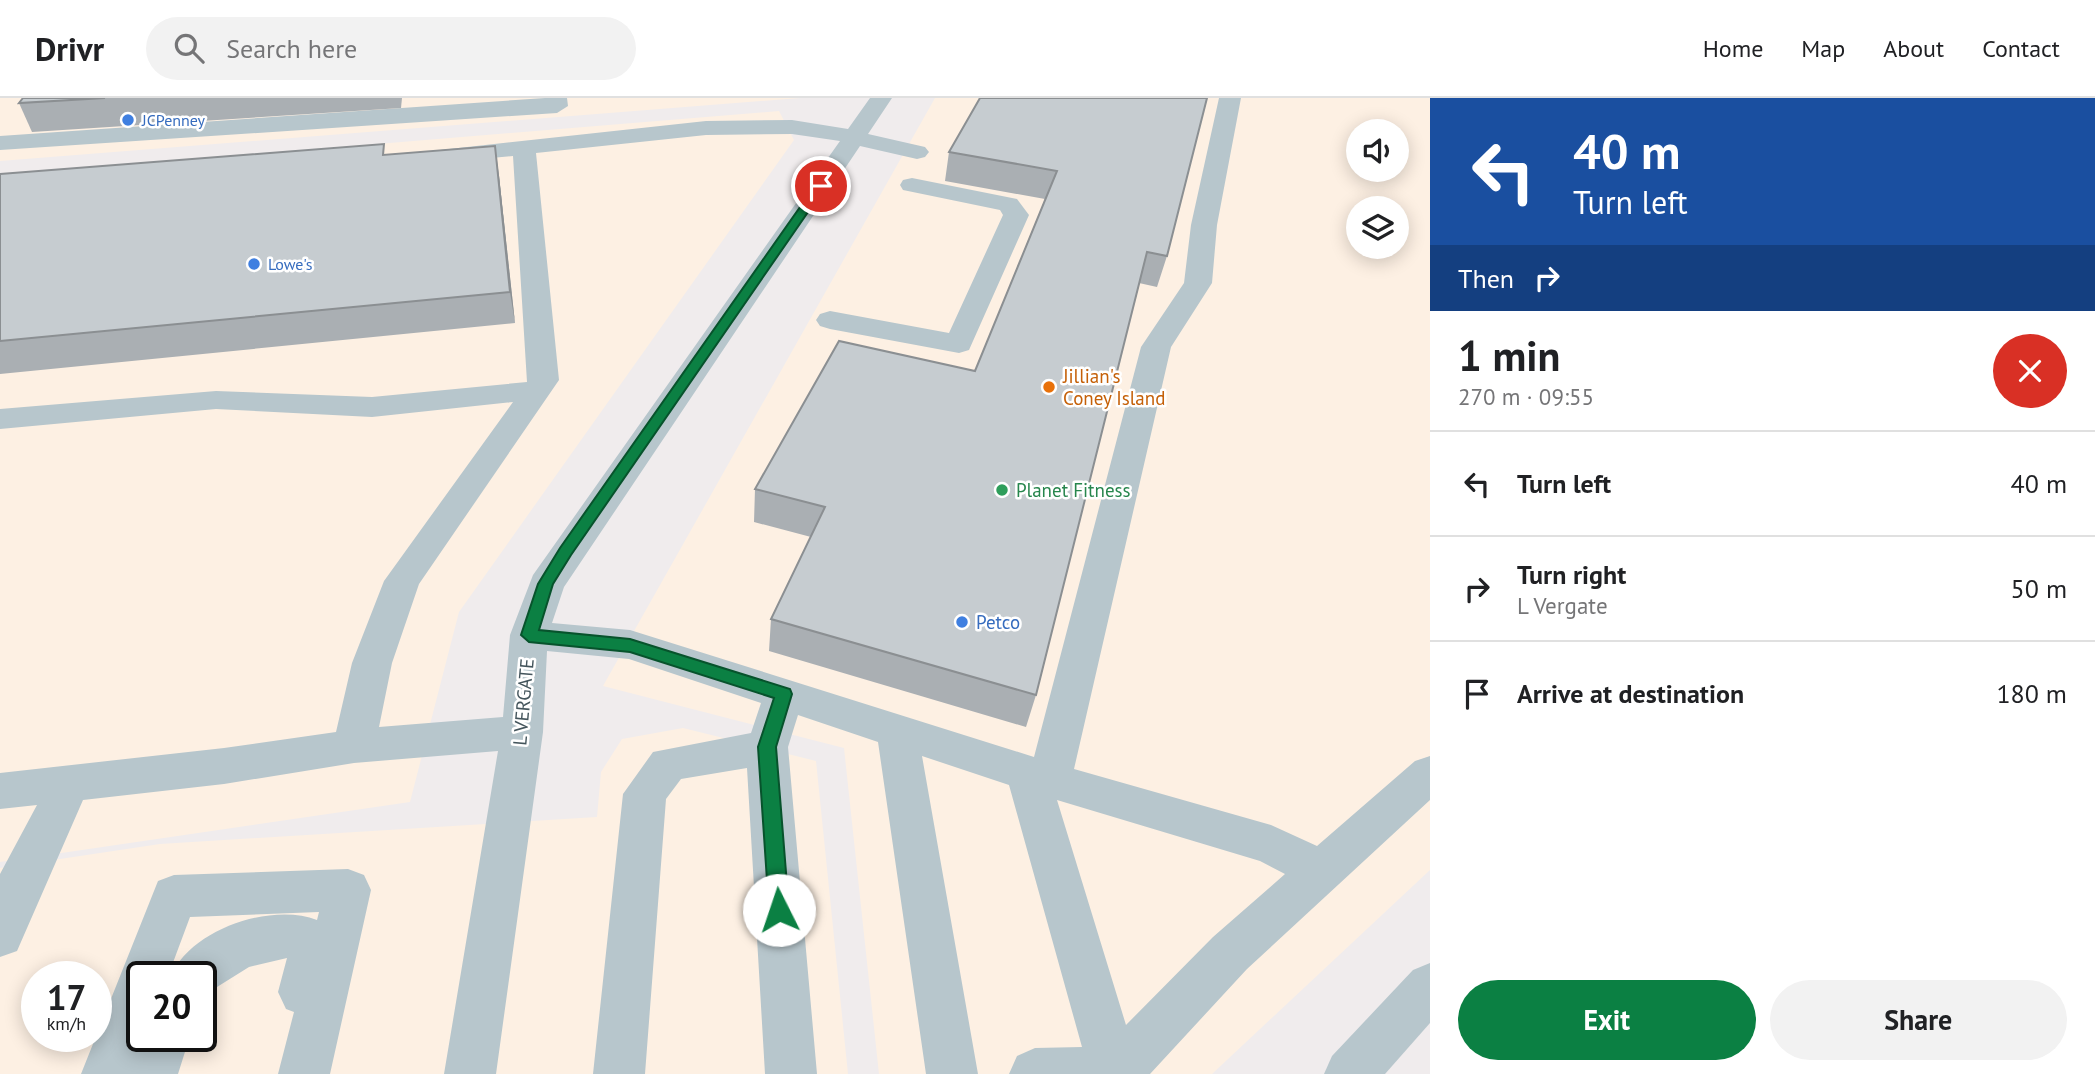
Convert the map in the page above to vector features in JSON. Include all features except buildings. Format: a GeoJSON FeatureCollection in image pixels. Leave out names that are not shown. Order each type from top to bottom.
{"type":"FeatureCollection","features":[{"type":"Feature","properties":{"kind":"street"},"geometry":{"type":"LineString","coordinates":[[0,143],[557,106],[556,98]]}},
{"type":"Feature","properties":{"kind":"street","name":"L VERGATE"},"geometry":{"type":"LineString","coordinates":[[470,1074],[522,732],[529,635],[545,584],[881,98]]}},
{"type":"Feature","properties":{"kind":"street"},"geometry":{"type":"LineString","coordinates":[[1115,1073],[1038,776],[1156,347],[1198,283],[1203,225],[1230,98]]}},
{"type":"Feature","properties":{"kind":"street"},"geometry":{"type":"LineString","coordinates":[[420,157],[524,150],[597,137],[760,126],[796,127],[917,152]]}},
{"type":"Feature","properties":{"kind":"street"},"geometry":{"type":"LineString","coordinates":[[830,320],[959,344],[1016,215],[1008,204],[912,185]]}},
{"type":"Feature","properties":{"kind":"street"},"geometry":{"type":"LineString","coordinates":[[0,419],[216,400],[372,407],[537,390]]}},
{"type":"Feature","properties":{"kind":"street"},"geometry":{"type":"LineString","coordinates":[[529,635],[630,645],[1038,776],[1271,845],[1322,871]]}},
{"type":"Feature","properties":{"kind":"street"},"geometry":{"type":"LineString","coordinates":[[783,694],[767,747],[790,1074]]}},
{"type":"Feature","properties":{"kind":"street"},"geometry":{"type":"LineString","coordinates":[[897,731],[952,1074]]}},
{"type":"Feature","properties":{"kind":"street"},"geometry":{"type":"LineString","coordinates":[[0,791],[224,766],[354,746],[522,732]]}},
{"type":"Feature","properties":{"kind":"street"},"geometry":{"type":"LineString","coordinates":[[619,1074],[645,794],[668,764],[767,747]]}},
{"type":"Feature","properties":{"kind":"street"},"geometry":{"type":"LineString","coordinates":[[1035,1074],[1115,1073],[1230,953],[1430,774]]}},
{"type":"Feature","properties":{"kind":"street"},"geometry":{"type":"LineString","coordinates":[[5,908],[58,809],[66,783]]}},
{"type":"Feature","properties":{"kind":"street"},"geometry":{"type":"LineString","coordinates":[[150,961],[174,896],[348,890],[306,1065]]}},
{"type":"Feature","properties":{"kind":"street"},"geometry":{"type":"LineString","coordinates":[[217,961],[228,953],[269,937],[289,933],[305,937],[311,946],[311,959],[292,1037],[306,1065]]}},
{"type":"Feature","properties":{"kind":"street"},"geometry":{"type":"LineString","coordinates":[[1350,1074],[1430,987]]}},
{"type":"Feature","properties":{"kind":"street"},"geometry":{"type":"LineString","coordinates":[[107,1074],[126,1024]]}},
{"type":"Feature","properties":{"kind":"street"},"geometry":{"type":"LineString","coordinates":[[152,1074],[160,1052]]}},
{"type":"Feature","properties":{"kind":"lane"},"geometry":{"type":"LineString","coordinates":[[354,746],[372,663],[402,581],[544,380],[524,150]]}},
{"type":"Feature","properties":{"kind":"shaded area"},"geometry":{"type":"Polygon","coordinates":[[[0,98],[800,98],[0,161],[0,98]]]}},
{"type":"Feature","properties":{"kind":"shaded area"},"geometry":{"type":"Polygon","coordinates":[[[935,98],[1430,98],[1430,870],[1212,1074],[879,1074],[844,748],[603,686],[935,98]]]}},
{"type":"Feature","properties":{"kind":"shaded area"},"geometry":{"type":"Polygon","coordinates":[[[779,111],[794,140],[459,612],[410,802],[0,862],[0,175],[779,111]]]}},
{"type":"Feature","properties":{"kind":"shaded area"},"geometry":{"type":"Polygon","coordinates":[[[683,728],[816,761],[848,1074],[0,1074],[0,868],[160,844],[597,817],[601,772],[622,739],[683,728]]]}},
{"type":"Feature","properties":{"kind":"place","name":"JCPenney"},"geometry":{"type":"Point","coordinates":[128,120]}},
{"type":"Feature","properties":{"kind":"place","name":"Lowe's"},"geometry":{"type":"Point","coordinates":[254,264]}},
{"type":"Feature","properties":{"kind":"place","name":"Jillian's Coney Island"},"geometry":{"type":"Point","coordinates":[1049,387]}},
{"type":"Feature","properties":{"kind":"place","name":"Planet Fitness"},"geometry":{"type":"Point","coordinates":[1002,490]}},
{"type":"Feature","properties":{"kind":"place","name":"Petco"},"geometry":{"type":"Point","coordinates":[962,622]}},
{"type":"Feature","properties":{"kind":"route"},"geometry":{"type":"LineString","coordinates":[[779,910],[767,747],[783,694],[630,645],[529,635],[545,584],[821,186]]}}]}
